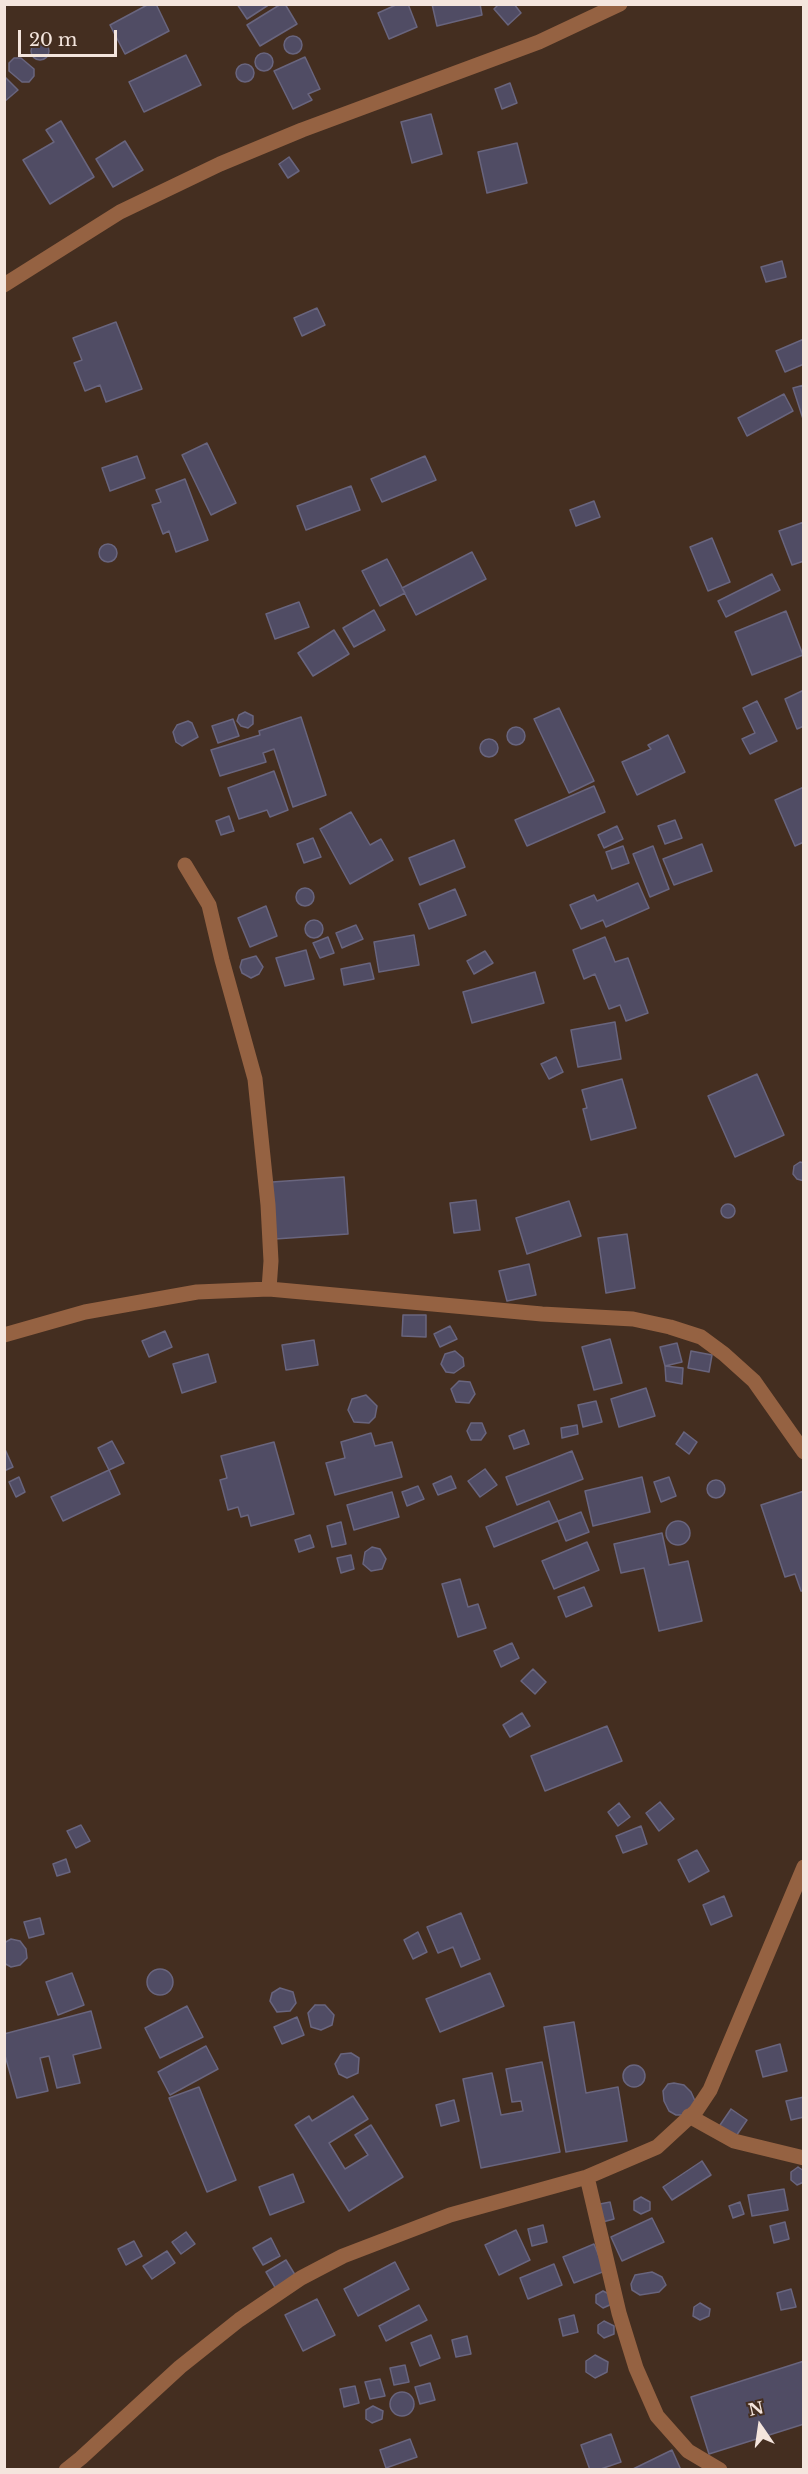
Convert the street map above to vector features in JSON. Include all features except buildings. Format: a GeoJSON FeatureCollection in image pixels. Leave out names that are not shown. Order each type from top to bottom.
{"type":"FeatureCollection","features":[{"type":"Feature","properties":{"kind":"street"},"geometry":{"type":"LineString","coordinates":[[4,285],[120,212],[220,164],[302,130],[539,42],[620,4]]}},
{"type":"Feature","properties":{"kind":"street"},"geometry":{"type":"LineString","coordinates":[[185,865],[209,905],[255,1079],[268,1205],[271,1261],[269,1289]]}},
{"type":"Feature","properties":{"kind":"street"},"geometry":{"type":"LineString","coordinates":[[4,1335],[86,1312],[197,1292],[269,1289],[542,1314],[633,1319],[701,1337],[724,1354],[754,1382],[804,1452]]}},
{"type":"Feature","properties":{"kind":"street"},"geometry":{"type":"LineString","coordinates":[[66,2469],[81,2458],[180,2367],[239,2320],[301,2278],[343,2256],[450,2215],[587,2177],[657,2147],[689,2115],[696,2111],[710,2090],[804,1868]]}},
{"type":"Feature","properties":{"kind":"street"},"geometry":{"type":"LineString","coordinates":[[689,2115],[734,2141],[804,2158]]}},
{"type":"Feature","properties":{"kind":"street"},"geometry":{"type":"LineString","coordinates":[[587,2177],[619,2313],[636,2368],[657,2416],[688,2451],[720,2469]]}}]}
